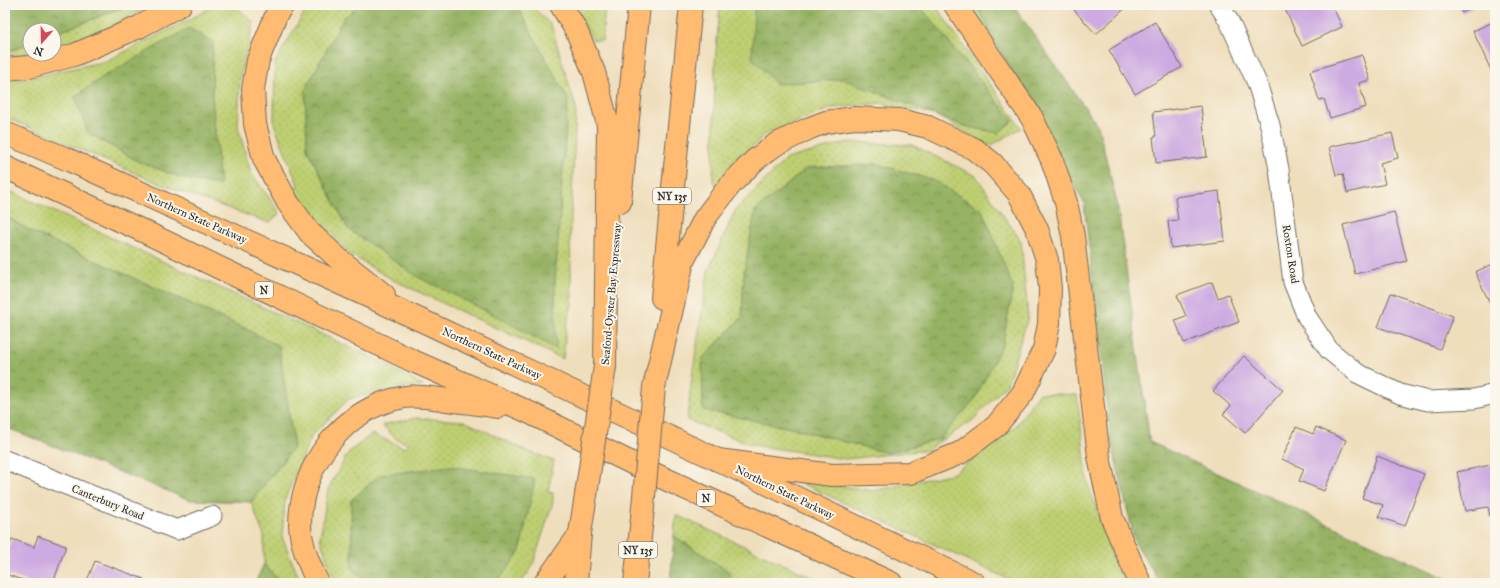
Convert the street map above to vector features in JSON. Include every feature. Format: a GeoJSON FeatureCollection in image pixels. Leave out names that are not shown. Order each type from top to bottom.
{"type":"FeatureCollection","features":[{"type":"Feature","properties":{"kind":"highway"},"geometry":{"type":"LineString","coordinates":[[5,69],[30,67],[74,55],[139,27],[180,5]]}},
{"type":"Feature","properties":{"kind":"highway"},"geometry":{"type":"LineString","coordinates":[[283,5],[277,13],[258,60],[253,90],[255,124],[264,159],[288,203],[310,233],[341,261],[384,295],[427,323]]}},
{"type":"Feature","properties":{"kind":"highway"},"geometry":{"type":"LineString","coordinates":[[561,5],[576,30],[594,72],[608,125],[605,366]]}},
{"type":"Feature","properties":{"kind":"highway","name":"Seaford-Oyster Bay Expressway"},"geometry":{"type":"LineString","coordinates":[[576,583],[580,533],[605,366],[639,5]]}},
{"type":"Feature","properties":{"kind":"highway","name":"NY 135"},"geometry":{"type":"LineString","coordinates":[[635,583],[690,5]]}},
{"type":"Feature","properties":{"kind":"highway"},"geometry":{"type":"LineString","coordinates":[[955,5],[1032,118],[1052,160],[1066,202],[1073,236],[1099,457],[1112,518],[1140,583]]}},
{"type":"Feature","properties":{"kind":"highway"},"geometry":{"type":"LineString","coordinates":[[654,387],[683,261],[705,218],[731,184],[755,160],[775,145],[826,122],[854,118],[899,120],[928,127],[974,149],[993,164],[1019,194],[1038,229],[1047,260],[1050,288],[1049,324],[1044,349],[1023,393],[996,426],[960,453],[910,473],[832,475],[718,460]]}},
{"type":"Feature","properties":{"kind":"highway","name":"Northern State Parkway"},"geometry":{"type":"LineString","coordinates":[[5,133],[76,163],[427,323],[974,583]]}},
{"type":"Feature","properties":{"kind":"highway","name":"N"},"geometry":{"type":"LineString","coordinates":[[5,167],[145,232],[413,361],[524,410],[648,472],[891,583]]}},
{"type":"Feature","properties":{"kind":"highway"},"geometry":{"type":"LineString","coordinates":[[318,583],[304,549],[300,527],[301,510],[305,487],[315,464],[329,442],[344,426],[364,411],[383,403],[405,397],[424,397],[524,410]]}},
{"type":"Feature","properties":{"kind":"highway"},"geometry":{"type":"LineString","coordinates":[[545,583],[580,533]]}},
{"type":"Feature","properties":{"kind":"street","name":"Roxton Road"},"geometry":{"type":"LineString","coordinates":[[1219,5],[1257,83],[1270,125],[1279,169],[1293,282],[1307,317],[1329,350],[1357,373],[1400,394],[1428,401],[1474,399],[1495,394]]}},
{"type":"Feature","properties":{"kind":"street","name":"Canterbury Road"},"geometry":{"type":"LineString","coordinates":[[5,460],[177,530],[212,516]]}},
{"type":"Feature","properties":{"kind":"green space"},"geometry":{"type":"Polygon","coordinates":[[[5,5],[129,5],[62,31],[62,22],[22,22],[22,46],[5,53],[5,5]]]}},
{"type":"Feature","properties":{"kind":"green space"},"geometry":{"type":"Polygon","coordinates":[[[129,5],[152,5],[76,45],[62,48],[62,31],[129,5]]]}},
{"type":"Feature","properties":{"kind":"green space"},"geometry":{"type":"Polygon","coordinates":[[[215,5],[234,5],[254,23],[240,76],[238,127],[251,173],[280,213],[269,223],[160,184],[5,117],[5,80],[19,80],[106,61],[215,5]]]}},
{"type":"Feature","properties":{"kind":"green space"},"geometry":{"type":"Polygon","coordinates":[[[312,5],[531,5],[551,25],[576,108],[570,239],[572,304],[566,328],[563,359],[393,280],[351,255],[293,192],[298,185],[274,124],[275,62],[306,10],[312,5]]]}},
{"type":"Feature","properties":{"kind":"green space"},"geometry":{"type":"Polygon","coordinates":[[[360,5],[517,6],[568,99],[555,282],[556,349],[494,315],[418,277],[348,229],[307,149],[305,90],[344,17],[360,5]]]}},
{"type":"Feature","properties":{"kind":"green space"},"geometry":{"type":"Polygon","coordinates":[[[573,5],[605,5],[602,41],[593,40],[573,5]]]}},
{"type":"Feature","properties":{"kind":"green space"},"geometry":{"type":"Polygon","coordinates":[[[720,5],[935,5],[1021,128],[990,146],[935,115],[880,103],[832,108],[764,135],[718,185],[713,182],[715,63],[720,5]]]}},
{"type":"Feature","properties":{"kind":"green space"},"geometry":{"type":"Polygon","coordinates":[[[754,5],[919,5],[1013,121],[998,133],[964,126],[843,79],[776,84],[752,58],[754,5]]]}},
{"type":"Feature","properties":{"kind":"green space"},"geometry":{"type":"Polygon","coordinates":[[[967,5],[976,5],[1010,67],[967,5]]]}},
{"type":"Feature","properties":{"kind":"green space"},"geometry":{"type":"Polygon","coordinates":[[[976,5],[1013,5],[1098,126],[1117,203],[1150,442],[1456,583],[1160,583],[1135,542],[1111,441],[1084,203],[976,5]]]}},
{"type":"Feature","properties":{"kind":"green space"},"geometry":{"type":"Polygon","coordinates":[[[189,28],[213,42],[212,97],[220,185],[185,179],[139,162],[88,133],[75,97],[101,78],[189,28]]]}},
{"type":"Feature","properties":{"kind":"green space"},"geometry":{"type":"Polygon","coordinates":[[[22,46],[22,54],[5,57],[5,53],[22,46]]]}},
{"type":"Feature","properties":{"kind":"green space"},"geometry":{"type":"Polygon","coordinates":[[[848,142],[912,145],[976,176],[1021,241],[1028,317],[1007,384],[973,420],[927,450],[846,459],[753,445],[687,420],[708,271],[736,209],[786,159],[848,142]]]}},
{"type":"Feature","properties":{"kind":"green space"},"geometry":{"type":"Polygon","coordinates":[[[877,164],[933,180],[982,210],[1013,287],[1003,343],[975,399],[940,439],[887,453],[800,430],[703,410],[702,359],[742,317],[744,272],[755,211],[807,168],[877,164]]]}},
{"type":"Feature","properties":{"kind":"green space"},"geometry":{"type":"Polygon","coordinates":[[[5,189],[384,363],[423,386],[403,387],[349,399],[312,435],[285,499],[282,537],[301,583],[281,583],[264,564],[264,536],[251,502],[294,447],[246,329],[32,232],[5,216],[5,189]]]}},
{"type":"Feature","properties":{"kind":"green space"},"geometry":{"type":"Polygon","coordinates":[[[5,216],[32,232],[246,329],[279,346],[294,447],[251,502],[190,500],[5,427],[5,216]]]}},
{"type":"Feature","properties":{"kind":"green space"},"geometry":{"type":"Polygon","coordinates":[[[1039,393],[1077,395],[1088,484],[1114,561],[1126,583],[1017,583],[790,478],[873,491],[954,473],[1015,427],[1039,393]]]}},
{"type":"Feature","properties":{"kind":"green space"},"geometry":{"type":"Polygon","coordinates":[[[416,418],[464,421],[527,451],[554,461],[548,492],[553,493],[553,502],[532,567],[521,583],[340,583],[332,575],[320,538],[328,489],[349,452],[372,434],[405,448],[409,444],[396,439],[382,425],[416,418]]]}},
{"type":"Feature","properties":{"kind":"green space"},"geometry":{"type":"Polygon","coordinates":[[[450,466],[535,479],[520,551],[497,583],[367,583],[352,569],[351,500],[380,475],[450,466]]]}},
{"type":"Feature","properties":{"kind":"green space"},"geometry":{"type":"Polygon","coordinates":[[[676,515],[825,583],[734,583],[728,571],[674,536],[676,515]]]}},
{"type":"Feature","properties":{"kind":"green space"},"geometry":{"type":"Polygon","coordinates":[[[674,536],[728,571],[734,583],[670,583],[674,536]]]}},
{"type":"Feature","properties":{"kind":"green space"},"geometry":{"type":"Polygon","coordinates":[[[264,564],[281,583],[255,583],[264,564]]]}},
{"type":"Feature","properties":{"kind":"building"},"geometry":{"type":"Polygon","coordinates":[[[1080,5],[1129,5],[1096,34],[1074,10],[1080,5]]]}},
{"type":"Feature","properties":{"kind":"building"},"geometry":{"type":"Polygon","coordinates":[[[1283,5],[1332,5],[1342,27],[1302,46],[1283,5]]]}},
{"type":"Feature","properties":{"kind":"building"},"geometry":{"type":"Polygon","coordinates":[[[1459,5],[1479,5],[1462,13],[1459,5]]]}},
{"type":"Feature","properties":{"kind":"building"},"geometry":{"type":"Polygon","coordinates":[[[1495,21],[1495,79],[1473,31],[1495,21]]]}},
{"type":"Feature","properties":{"kind":"building"},"geometry":{"type":"Polygon","coordinates":[[[1155,22],[1182,67],[1135,94],[1109,50],[1155,22]]]}},
{"type":"Feature","properties":{"kind":"building"},"geometry":{"type":"Polygon","coordinates":[[[1362,55],[1370,80],[1359,83],[1366,107],[1330,118],[1324,99],[1319,100],[1310,71],[1362,55]]]}},
{"type":"Feature","properties":{"kind":"building"},"geometry":{"type":"Polygon","coordinates":[[[1201,106],[1207,157],[1156,163],[1153,137],[1156,137],[1153,112],[1201,106]]]}},
{"type":"Feature","properties":{"kind":"building"},"geometry":{"type":"Polygon","coordinates":[[[1392,133],[1398,158],[1380,163],[1385,184],[1347,193],[1343,174],[1336,175],[1329,147],[1392,133]]]}},
{"type":"Feature","properties":{"kind":"building"},"geometry":{"type":"Polygon","coordinates":[[[1219,191],[1225,241],[1171,248],[1168,221],[1178,220],[1175,197],[1219,191]]]}},
{"type":"Feature","properties":{"kind":"building"},"geometry":{"type":"Polygon","coordinates":[[[1394,212],[1407,261],[1355,274],[1343,225],[1394,212]]]}},
{"type":"Feature","properties":{"kind":"building"},"geometry":{"type":"Polygon","coordinates":[[[1495,263],[1495,314],[1475,272],[1495,263]]]}},
{"type":"Feature","properties":{"kind":"building"},"geometry":{"type":"Polygon","coordinates":[[[1212,282],[1218,298],[1228,294],[1239,322],[1184,343],[1175,320],[1186,316],[1177,295],[1212,282]]]}},
{"type":"Feature","properties":{"kind":"building"},"geometry":{"type":"Polygon","coordinates":[[[1391,293],[1453,316],[1440,349],[1378,327],[1391,293]]]}},
{"type":"Feature","properties":{"kind":"building"},"geometry":{"type":"Polygon","coordinates":[[[1244,356],[1283,390],[1245,433],[1223,414],[1231,406],[1213,391],[1244,356]]]}},
{"type":"Feature","properties":{"kind":"building"},"geometry":{"type":"Polygon","coordinates":[[[1296,427],[1313,434],[1316,427],[1346,440],[1324,491],[1299,481],[1304,469],[1282,459],[1296,427]]]}},
{"type":"Feature","properties":{"kind":"building"},"geometry":{"type":"Polygon","coordinates":[[[1377,456],[1424,474],[1405,526],[1379,517],[1383,505],[1362,498],[1377,456]]]}},
{"type":"Feature","properties":{"kind":"building"},"geometry":{"type":"Polygon","coordinates":[[[1495,464],[1495,516],[1490,517],[1488,507],[1465,511],[1457,472],[1495,464]]]}},
{"type":"Feature","properties":{"kind":"building"},"geometry":{"type":"Polygon","coordinates":[[[38,536],[66,546],[53,583],[31,583],[5,574],[5,557],[12,539],[34,547],[38,536]]]}},
{"type":"Feature","properties":{"kind":"building"},"geometry":{"type":"Polygon","coordinates":[[[95,561],[144,579],[143,583],[86,583],[95,561]]]}}]}
